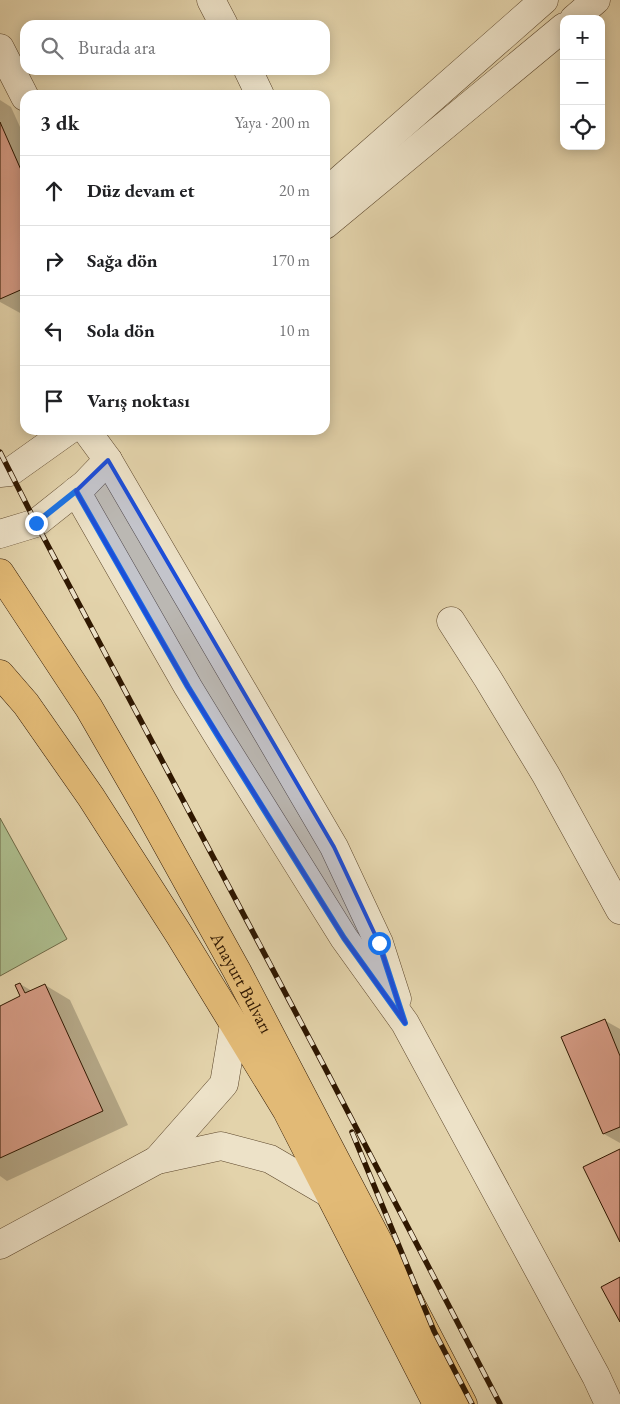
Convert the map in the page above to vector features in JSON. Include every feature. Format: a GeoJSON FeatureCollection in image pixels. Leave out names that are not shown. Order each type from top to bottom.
{"type":"FeatureCollection","features":[{"type":"Feature","properties":{"kind":"main road","name":"Anayurt Bulvarı"},"geometry":{"type":"LineString","coordinates":[[0,573],[89,708],[145,805],[237,971],[463,1404]]}},
{"type":"Feature","properties":{"kind":"main road","name":"Anayurt Bulvarı"},"geometry":{"type":"LineString","coordinates":[[0,674],[26,704],[91,797],[180,936],[287,1111],[437,1404]]}},
{"type":"Feature","properties":{"kind":"street"},"geometry":{"type":"LineString","coordinates":[[212,0],[222,20]]}},
{"type":"Feature","properties":{"kind":"street"},"geometry":{"type":"LineString","coordinates":[[330,189],[544,0]]}},
{"type":"Feature","properties":{"kind":"street"},"geometry":{"type":"LineString","coordinates":[[579,15],[596,0]]}},
{"type":"Feature","properties":{"kind":"street"},"geometry":{"type":"LineString","coordinates":[[330,220],[560,30]]}},
{"type":"Feature","properties":{"kind":"street"},"geometry":{"type":"LineString","coordinates":[[0,48],[21,90]]}},
{"type":"Feature","properties":{"kind":"street"},"geometry":{"type":"LineString","coordinates":[[250,75],[258,90]]}},
{"type":"Feature","properties":{"kind":"street"},"geometry":{"type":"LineString","coordinates":[[0,473],[10,472],[62,435]]}},
{"type":"Feature","properties":{"kind":"street"},"geometry":{"type":"LineString","coordinates":[[0,534],[36,523],[85,484],[99,441]]}},
{"type":"Feature","properties":{"kind":"street"},"geometry":{"type":"LineString","coordinates":[[99,441],[334,847],[379,943],[405,1023]]}},
{"type":"Feature","properties":{"kind":"street"},"geometry":{"type":"LineString","coordinates":[[76,491],[188,687],[223,744],[344,938],[405,1023],[596,1376],[609,1404]]}},
{"type":"Feature","properties":{"kind":"street"},"geometry":{"type":"LineString","coordinates":[[451,621],[546,775],[620,910]]}},
{"type":"Feature","properties":{"kind":"street"},"geometry":{"type":"LineString","coordinates":[[157,1160],[224,1084],[234,1024]]}},
{"type":"Feature","properties":{"kind":"street"},"geometry":{"type":"LineString","coordinates":[[0,1245],[157,1160],[221,1146],[270,1159],[330,1194]]}},
{"type":"Feature","properties":{"kind":"highlighted area"},"geometry":{"type":"Polygon","coordinates":[[[108,460],[334,847],[379,943],[405,1023],[344,938],[188,687],[76,491],[108,460]]]}},
{"type":"Feature","properties":{"kind":"green space"},"geometry":{"type":"Polygon","coordinates":[[[0,818],[67,939],[0,976],[0,818]]]}},
{"type":"Feature","properties":{"kind":"building"},"geometry":{"type":"Polygon","coordinates":[[[0,122],[20,168],[20,290],[0,299],[0,122]]]}},
{"type":"Feature","properties":{"kind":"building"},"geometry":{"type":"Polygon","coordinates":[[[20,983],[25,993],[45,984],[103,1111],[0,1158],[0,1006],[20,996],[15,985],[20,983]]]}},
{"type":"Feature","properties":{"kind":"building"},"geometry":{"type":"Polygon","coordinates":[[[605,1019],[620,1056],[620,1127],[603,1134],[561,1037],[605,1019]]]}},
{"type":"Feature","properties":{"kind":"building"},"geometry":{"type":"Polygon","coordinates":[[[620,1149],[620,1242],[583,1167],[620,1149]]]}},
{"type":"Feature","properties":{"kind":"building"},"geometry":{"type":"Polygon","coordinates":[[[620,1277],[620,1322],[601,1287],[620,1277]]]}},
{"type":"Feature","properties":{"kind":"railway"},"geometry":{"type":"LineString","coordinates":[[0,452],[500,1404]]}},
{"type":"Feature","properties":{"kind":"railway"},"geometry":{"type":"LineString","coordinates":[[352,1132],[434,1331],[472,1404]]}},
{"type":"Feature","properties":{"kind":"route"},"geometry":{"type":"LineString","coordinates":[[36,523],[76,491],[218,736],[344,938],[405,1023],[379,943]]}}]}
